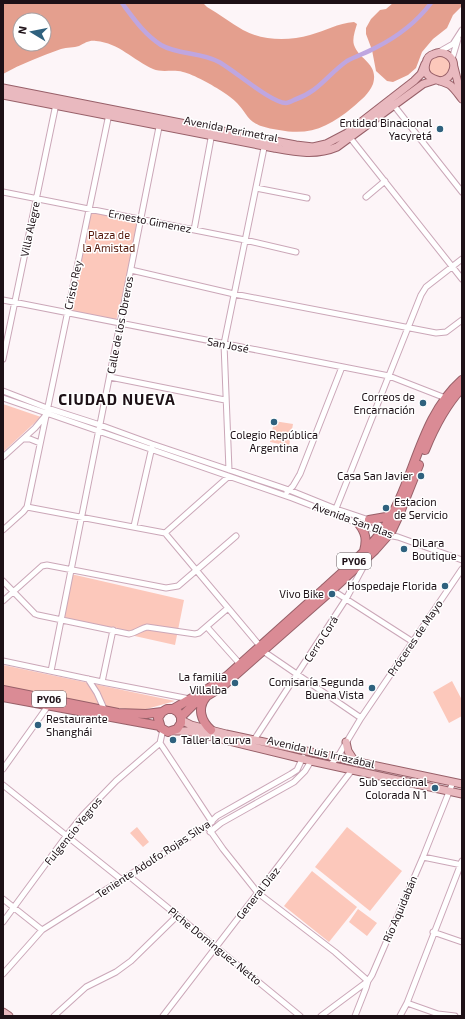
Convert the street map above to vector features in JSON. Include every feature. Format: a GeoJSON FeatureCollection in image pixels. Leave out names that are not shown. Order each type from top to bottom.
{"type":"FeatureCollection","features":[{"type":"Feature","properties":{"kind":"highway","name":"PY06"},"geometry":{"type":"LineString","coordinates":[[386,532],[392,513],[428,428],[462,380]]}},
{"type":"Feature","properties":{"kind":"highway","name":"PY06"},"geometry":{"type":"LineString","coordinates":[[173,709],[227,676],[332,590],[386,532],[403,505],[431,435],[448,399],[462,388]]}},
{"type":"Feature","properties":{"kind":"highway"},"geometry":{"type":"LineString","coordinates":[[369,520],[386,517],[392,513]]}},
{"type":"Feature","properties":{"kind":"highway"},"geometry":{"type":"LineString","coordinates":[[359,524],[364,530],[366,536],[366,553]]}},
{"type":"Feature","properties":{"kind":"highway","name":"PY06"},"geometry":{"type":"LineString","coordinates":[[174,731],[179,728],[181,719],[194,704],[223,686],[262,648],[366,553]]}},
{"type":"Feature","properties":{"kind":"highway","name":"Avenida Luis Irrazábal"},"geometry":{"type":"LineString","coordinates":[[3,690],[161,727],[168,732],[174,731]]}},
{"type":"Feature","properties":{"kind":"highway"},"geometry":{"type":"LineString","coordinates":[[209,695],[203,701],[200,710],[204,723],[211,730]]}},
{"type":"Feature","properties":{"kind":"highway","name":"Avenida Luis Irrazábal"},"geometry":{"type":"LineString","coordinates":[[3,697],[51,702],[133,714],[162,712],[167,709],[173,709],[178,712],[181,719]]}},
{"type":"Feature","properties":{"kind":"highway"},"geometry":{"type":"LineString","coordinates":[[161,727],[158,718],[162,712]]}},
{"type":"Feature","properties":{"kind":"main road"},"geometry":{"type":"LineString","coordinates":[[462,91],[458,83],[452,59],[448,55],[439,52],[429,57],[425,64],[428,76],[451,86],[462,99]]}},
{"type":"Feature","properties":{"kind":"main road","name":"Avenida Perimetral"},"geometry":{"type":"LineString","coordinates":[[392,103],[418,78],[425,64]]}},
{"type":"Feature","properties":{"kind":"main road"},"geometry":{"type":"LineString","coordinates":[[438,81],[448,78],[453,72],[454,67]]}},
{"type":"Feature","properties":{"kind":"main road","name":"Avenida Perimetral"},"geometry":{"type":"LineString","coordinates":[[3,94],[57,102],[265,143],[313,147],[326,144],[349,135],[392,103],[423,84],[438,81]]}},
{"type":"Feature","properties":{"kind":"main road","name":"Avenida Perimetral"},"geometry":{"type":"LineString","coordinates":[[3,88],[57,102]]}},
{"type":"Feature","properties":{"kind":"main road","name":"Avenida Luis Irrazábal"},"geometry":{"type":"LineString","coordinates":[[181,719],[191,725],[254,740],[462,784]]}},
{"type":"Feature","properties":{"kind":"main road","name":"Avenida Luis Irrazábal"},"geometry":{"type":"LineString","coordinates":[[174,731],[188,731],[303,760],[462,794]]}},
{"type":"Feature","properties":{"kind":"main road"},"geometry":{"type":"LineString","coordinates":[[345,745],[356,762]]}},
{"type":"Feature","properties":{"kind":"main road"},"geometry":{"type":"LineString","coordinates":[[3,1012],[9,1016]]}},
{"type":"Feature","properties":{"kind":"street"},"geometry":{"type":"LineString","coordinates":[[452,59],[462,30]]}},
{"type":"Feature","properties":{"kind":"street"},"geometry":{"type":"LineString","coordinates":[[439,52],[447,48],[458,38]]}},
{"type":"Feature","properties":{"kind":"street","name":"Villa Alegre"},"geometry":{"type":"LineString","coordinates":[[3,359],[57,102]]}},
{"type":"Feature","properties":{"kind":"street"},"geometry":{"type":"LineString","coordinates":[[392,103],[462,192]]}},
{"type":"Feature","properties":{"kind":"street","name":"Cristo Rey"},"geometry":{"type":"LineString","coordinates":[[27,506],[109,112]]}},
{"type":"Feature","properties":{"kind":"street","name":"Calle de los Obreros"},"geometry":{"type":"LineString","coordinates":[[51,671],[160,123]]}},
{"type":"Feature","properties":{"kind":"street"},"geometry":{"type":"LineString","coordinates":[[194,230],[212,132]]}},
{"type":"Feature","properties":{"kind":"street"},"geometry":{"type":"LineString","coordinates":[[349,135],[462,279]]}},
{"type":"Feature","properties":{"kind":"street"},"geometry":{"type":"LineString","coordinates":[[229,470],[224,344],[265,143]]}},
{"type":"Feature","properties":{"kind":"street"},"geometry":{"type":"LineString","coordinates":[[366,197],[385,181]]}},
{"type":"Feature","properties":{"kind":"street"},"geometry":{"type":"LineString","coordinates":[[256,188],[307,198]]}},
{"type":"Feature","properties":{"kind":"street","name":"Ernesto Gimenez"},"geometry":{"type":"LineString","coordinates":[[3,192],[245,240],[296,252]]}},
{"type":"Feature","properties":{"kind":"street"},"geometry":{"type":"LineString","coordinates":[[335,511],[423,290],[462,259]]}},
{"type":"Feature","properties":{"kind":"street"},"geometry":{"type":"LineString","coordinates":[[131,270],[234,294],[441,333],[450,330],[462,320]]}},
{"type":"Feature","properties":{"kind":"street","name":"San José"},"geometry":{"type":"LineString","coordinates":[[3,300],[389,376],[448,399]]}},
{"type":"Feature","properties":{"kind":"street"},"geometry":{"type":"LineString","coordinates":[[282,495],[297,481],[342,367]]}},
{"type":"Feature","properties":{"kind":"street"},"geometry":{"type":"LineString","coordinates":[[110,378],[226,400]]}},
{"type":"Feature","properties":{"kind":"street","name":"Avenida San Blas"},"geometry":{"type":"LineString","coordinates":[[3,391],[47,411],[99,431],[229,470],[288,490],[335,511],[359,524],[386,532],[462,560]]}},
{"type":"Feature","properties":{"kind":"street","name":"Avenida San Blas"},"geometry":{"type":"LineString","coordinates":[[3,398],[100,425],[228,477],[282,495],[369,520],[386,532]]}},
{"type":"Feature","properties":{"kind":"street"},"geometry":{"type":"LineString","coordinates":[[3,457],[35,428],[47,411]]}},
{"type":"Feature","properties":{"kind":"street"},"geometry":{"type":"LineString","coordinates":[[24,439],[30,439],[40,443]]}},
{"type":"Feature","properties":{"kind":"street"},"geometry":{"type":"LineString","coordinates":[[134,526],[152,447]]}},
{"type":"Feature","properties":{"kind":"street"},"geometry":{"type":"LineString","coordinates":[[164,533],[228,477]]}},
{"type":"Feature","properties":{"kind":"street"},"geometry":{"type":"LineString","coordinates":[[3,530],[23,512],[27,506],[164,533],[262,648],[361,718]]}},
{"type":"Feature","properties":{"kind":"street"},"geometry":{"type":"LineString","coordinates":[[3,601],[42,566],[47,565],[166,588],[178,586],[236,536]]}},
{"type":"Feature","properties":{"kind":"street","name":"Cerro Corá"},"geometry":{"type":"LineString","coordinates":[[254,740],[346,599],[366,553]]}},
{"type":"Feature","properties":{"kind":"street","name":"Próceres de Mayo"},"geometry":{"type":"LineString","coordinates":[[330,765],[337,758],[361,718],[462,569]]}},
{"type":"Feature","properties":{"kind":"street"},"geometry":{"type":"LineString","coordinates":[[3,581],[35,614],[129,634],[147,627],[195,634],[199,633],[228,608]]}},
{"type":"Feature","properties":{"kind":"street"},"geometry":{"type":"LineString","coordinates":[[332,590],[413,642]]}},
{"type":"Feature","properties":{"kind":"street"},"geometry":{"type":"LineString","coordinates":[[207,627],[240,664]]}},
{"type":"Feature","properties":{"kind":"street"},"geometry":{"type":"LineString","coordinates":[[102,682],[113,630]]}},
{"type":"Feature","properties":{"kind":"street"},"geometry":{"type":"LineString","coordinates":[[3,661],[190,699]]}},
{"type":"Feature","properties":{"kind":"street"},"geometry":{"type":"LineString","coordinates":[[88,679],[97,693],[105,711]]}},
{"type":"Feature","properties":{"kind":"street"},"geometry":{"type":"LineString","coordinates":[[3,769],[51,702]]}},
{"type":"Feature","properties":{"kind":"street"},"geometry":{"type":"LineString","coordinates":[[161,727],[160,743],[212,822]]}},
{"type":"Feature","properties":{"kind":"street","name":"Fulgencio Yegros"},"geometry":{"type":"LineString","coordinates":[[3,922],[83,815],[116,781],[160,743]]}},
{"type":"Feature","properties":{"kind":"street"},"geometry":{"type":"LineString","coordinates":[[326,756],[345,745]]}},
{"type":"Feature","properties":{"kind":"street"},"geometry":{"type":"LineString","coordinates":[[303,760],[304,751]]}},
{"type":"Feature","properties":{"kind":"street","name":"Teniente Adolfo Rojas Silva"},"geometry":{"type":"LineString","coordinates":[[3,974],[42,930],[207,826],[217,816],[291,774],[297,770],[303,760]]}},
{"type":"Feature","properties":{"kind":"street","name":"Teniente Adolfo Rojas Silva"},"geometry":{"type":"LineString","coordinates":[[210,832],[221,823],[294,782],[305,771],[311,761]]}},
{"type":"Feature","properties":{"kind":"street","name":"General Díaz"},"geometry":{"type":"LineString","coordinates":[[163,1016],[352,770]]}},
{"type":"Feature","properties":{"kind":"street","name":"Río Aquidabán"},"geometry":{"type":"LineString","coordinates":[[321,1016],[368,981],[372,975],[423,857],[453,782]]}},
{"type":"Feature","properties":{"kind":"street"},"geometry":{"type":"LineString","coordinates":[[3,785],[122,880]]}},
{"type":"Feature","properties":{"kind":"street"},"geometry":{"type":"LineString","coordinates":[[207,826],[210,832],[258,893],[335,952],[368,981],[355,1016]]}},
{"type":"Feature","properties":{"kind":"street"},"geometry":{"type":"LineString","coordinates":[[400,1016],[461,864],[423,857]]}},
{"type":"Feature","properties":{"kind":"street","name":"Piche Dominguez Netto"},"geometry":{"type":"LineString","coordinates":[[129,876],[300,1016]]}},
{"type":"Feature","properties":{"kind":"street"},"geometry":{"type":"LineString","coordinates":[[3,899],[42,930]]}},
{"type":"Feature","properties":{"kind":"street"},"geometry":{"type":"LineString","coordinates":[[54,1016],[86,987],[116,972],[131,961],[177,916]]}},
{"type":"Feature","properties":{"kind":"street"},"geometry":{"type":"LineString","coordinates":[[433,932],[462,942]]}},
{"type":"Feature","properties":{"kind":"street"},"geometry":{"type":"LineString","coordinates":[[406,1003],[438,1014],[455,1016]]}},
{"type":"Feature","properties":{"kind":"green space"},"geometry":{"type":"Polygon","coordinates":[[[441,54],[451,62],[449,74],[438,79],[429,73],[429,61],[431,58],[441,54]]]}},
{"type":"Feature","properties":{"kind":"green space","name":"Plaza de la Amistad"},"geometry":{"type":"Polygon","coordinates":[[[89,209],[141,220],[116,321],[69,311],[89,209]]]}},
{"type":"Feature","properties":{"kind":"green space"},"geometry":{"type":"Polygon","coordinates":[[[3,404],[41,417],[3,452],[3,404]]]}},
{"type":"Feature","properties":{"kind":"green space"},"geometry":{"type":"Polygon","coordinates":[[[274,421],[293,424],[289,446],[270,442],[274,421]]]}},
{"type":"Feature","properties":{"kind":"green space"},"geometry":{"type":"Polygon","coordinates":[[[71,574],[184,600],[175,645],[63,620],[71,574]]]}},
{"type":"Feature","properties":{"kind":"green space"},"geometry":{"type":"Polygon","coordinates":[[[3,665],[175,701],[143,710],[115,708],[3,688],[3,665]]]}},
{"type":"Feature","properties":{"kind":"green space"},"geometry":{"type":"Polygon","coordinates":[[[452,681],[462,700],[462,716],[449,723],[433,692],[452,681]]]}},
{"type":"Feature","properties":{"kind":"green space"},"geometry":{"type":"Polygon","coordinates":[[[137,827],[149,842],[143,847],[130,833],[137,827]]]}},
{"type":"Feature","properties":{"kind":"green space"},"geometry":{"type":"Polygon","coordinates":[[[347,827],[402,871],[370,911],[315,867],[347,827]]]}},
{"type":"Feature","properties":{"kind":"green space"},"geometry":{"type":"Polygon","coordinates":[[[312,871],[357,907],[329,942],[284,906],[312,871]]]}},
{"type":"Feature","properties":{"kind":"green space"},"geometry":{"type":"Polygon","coordinates":[[[358,909],[377,923],[367,936],[349,922],[358,909]]]}},
{"type":"Feature","properties":{"kind":"shaded area"},"geometry":{"type":"Polygon","coordinates":[[[3,3],[203,3],[243,30],[251,34],[267,38],[285,39],[302,37],[342,24],[354,22],[357,24],[353,43],[356,50],[371,66],[374,77],[373,84],[367,94],[336,120],[310,131],[290,132],[263,127],[256,124],[227,94],[203,80],[183,72],[160,71],[153,69],[119,48],[104,42],[91,41],[77,47],[61,49],[3,74],[3,3]]]}},
{"type":"Feature","properties":{"kind":"shaded area"},"geometry":{"type":"Polygon","coordinates":[[[393,3],[462,3],[462,6],[453,15],[447,28],[433,39],[422,52],[416,68],[408,75],[393,82],[387,81],[376,71],[372,50],[366,34],[366,28],[371,19],[380,10],[386,9],[393,3]]]}},
{"type":"Feature","properties":{"kind":"waterway"},"geometry":{"type":"LineString","coordinates":[[122,3],[144,31],[161,45],[219,62],[271,98],[279,102],[286,103],[310,92],[347,61],[372,50],[398,34],[419,17],[431,3]]}},
{"type":"Feature","properties":{"kind":"place","name":"Entidad Binacional Yacyretá"},"geometry":{"type":"Point","coordinates":[440,129]}},
{"type":"Feature","properties":{"kind":"place","name":"Correos de Encarnación"},"geometry":{"type":"Point","coordinates":[423,403]}},
{"type":"Feature","properties":{"kind":"place","name":"Colegio República Argentina"},"geometry":{"type":"Point","coordinates":[274,422]}},
{"type":"Feature","properties":{"kind":"place","name":"Casa San Javier"},"geometry":{"type":"Point","coordinates":[421,476]}},
{"type":"Feature","properties":{"kind":"place","name":"Estacion de Servicio"},"geometry":{"type":"Point","coordinates":[386,508]}},
{"type":"Feature","properties":{"kind":"place","name":"DiLara Boutique"},"geometry":{"type":"Point","coordinates":[404,549]}},
{"type":"Feature","properties":{"kind":"place","name":"Hospedaje Florida"},"geometry":{"type":"Point","coordinates":[445,586]}},
{"type":"Feature","properties":{"kind":"place","name":"Vivo Bike"},"geometry":{"type":"Point","coordinates":[332,594]}},
{"type":"Feature","properties":{"kind":"place","name":"La familia Villalba"},"geometry":{"type":"Point","coordinates":[235,683]}},
{"type":"Feature","properties":{"kind":"place","name":"Comisaría Segunda Buena Vista"},"geometry":{"type":"Point","coordinates":[372,688]}},
{"type":"Feature","properties":{"kind":"place","name":"Restaurante Shanghái"},"geometry":{"type":"Point","coordinates":[38,725]}},
{"type":"Feature","properties":{"kind":"place","name":"Taller la curva"},"geometry":{"type":"Point","coordinates":[173,740]}},
{"type":"Feature","properties":{"kind":"place","name":"Sub seccional Colorada N 1"},"geometry":{"type":"Point","coordinates":[435,788]}},
{"type":"Feature","properties":{"kind":"district","name":"CIUDAD NUEVA"},"geometry":{"type":"Point","coordinates":[117,400]}}]}
